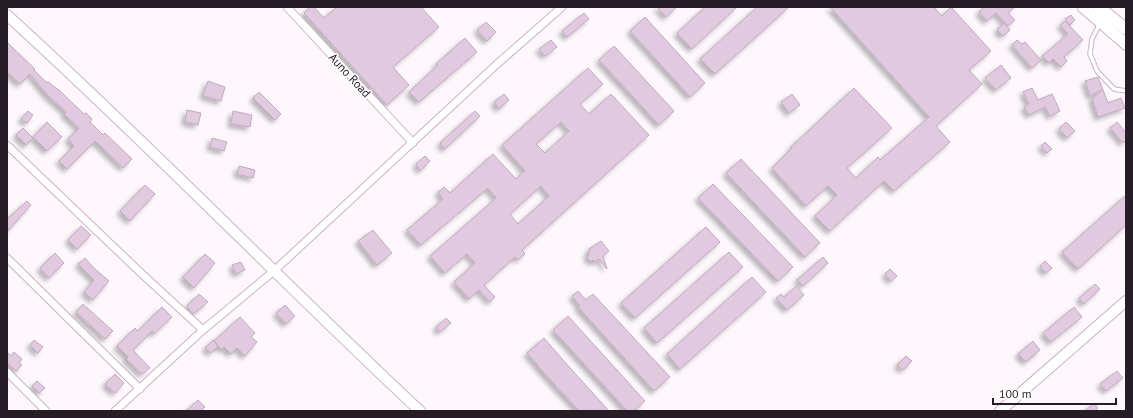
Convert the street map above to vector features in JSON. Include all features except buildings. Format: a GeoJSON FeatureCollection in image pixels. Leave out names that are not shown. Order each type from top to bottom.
{"type":"FeatureCollection","features":[{"type":"Feature","properties":{"kind":"main road"},"geometry":{"type":"LineString","coordinates":[[1083,7],[1126,44]]}},
{"type":"Feature","properties":{"kind":"main road"},"geometry":{"type":"LineString","coordinates":[[1099,7],[1126,29]]}},
{"type":"Feature","properties":{"kind":"street","name":"Auno Road"},"geometry":{"type":"LineString","coordinates":[[287,7],[412,143]]}},
{"type":"Feature","properties":{"kind":"street"},"geometry":{"type":"LineString","coordinates":[[115,411],[204,330],[275,270],[496,65],[562,7]]}},
{"type":"Feature","properties":{"kind":"street"},"geometry":{"type":"LineString","coordinates":[[7,15],[275,270],[338,334],[420,411]]}},
{"type":"Feature","properties":{"kind":"street"},"geometry":{"type":"LineString","coordinates":[[7,145],[142,274],[204,330]]}},
{"type":"Feature","properties":{"kind":"street"},"geometry":{"type":"LineString","coordinates":[[7,258],[140,389]]}},
{"type":"Feature","properties":{"kind":"street"},"geometry":{"type":"LineString","coordinates":[[1000,411],[1126,301]]}},
{"type":"Feature","properties":{"kind":"street"},"geometry":{"type":"LineString","coordinates":[[7,372],[46,411]]}},
{"type":"Feature","properties":{"kind":"lane"},"geometry":{"type":"LineString","coordinates":[[1100,22],[1092,39],[1090,54],[1097,71],[1114,89],[1126,91]]}}]}
